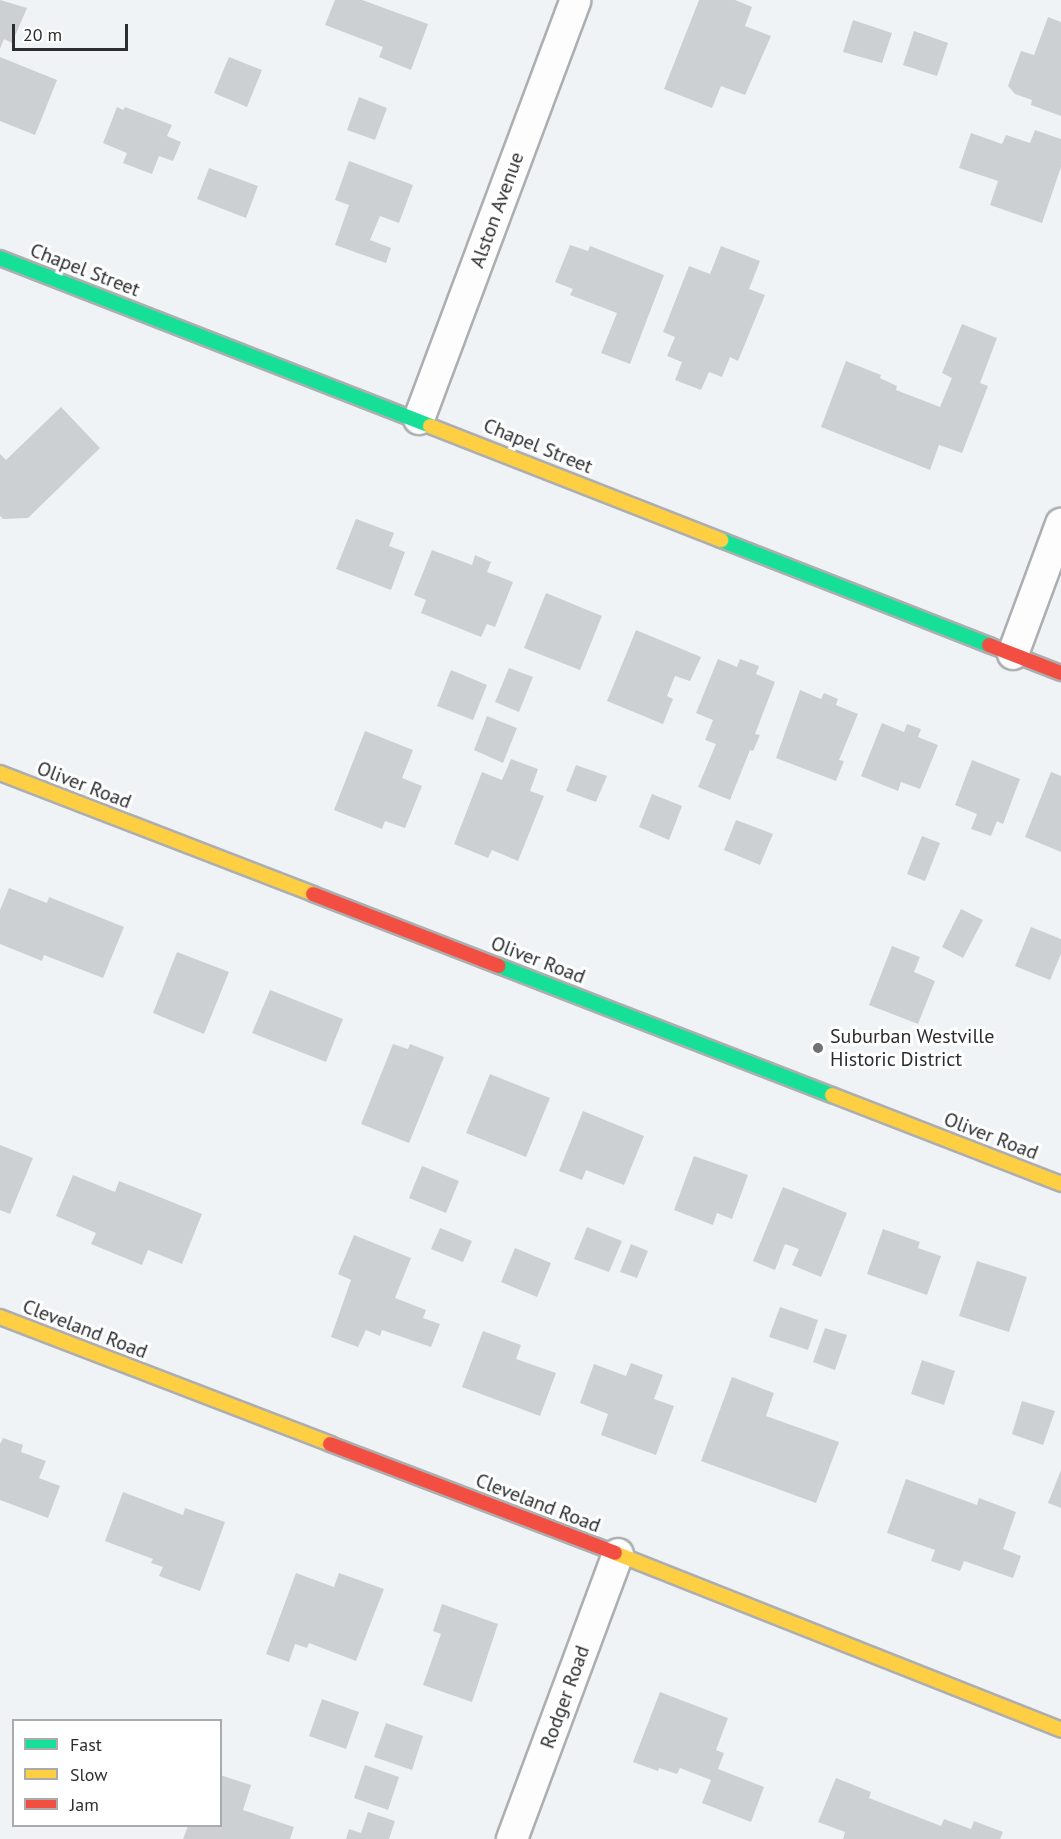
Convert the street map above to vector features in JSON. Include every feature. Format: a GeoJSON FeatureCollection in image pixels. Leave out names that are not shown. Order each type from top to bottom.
{"type":"FeatureCollection","features":[{"type":"Feature","properties":{"kind":"street","name":"Alston Avenue"},"geometry":{"type":"LineString","coordinates":[[419,419],[576,0]]}},
{"type":"Feature","properties":{"kind":"street","name":"Chapel Street"},"geometry":{"type":"LineString","coordinates":[[0,258],[419,419],[1061,673]]}},
{"type":"Feature","properties":{"kind":"street"},"geometry":{"type":"LineString","coordinates":[[1013,654],[1061,524]]}},
{"type":"Feature","properties":{"kind":"street","name":"Oliver Road"},"geometry":{"type":"LineString","coordinates":[[0,773],[1061,1184]]}},
{"type":"Feature","properties":{"kind":"street","name":"Cleveland Road"},"geometry":{"type":"LineString","coordinates":[[0,1317],[618,1554],[1061,1730]]}},
{"type":"Feature","properties":{"kind":"street","name":"Rodger Road"},"geometry":{"type":"LineString","coordinates":[[512,1839],[618,1554]]}},
{"type":"Feature","properties":{"kind":"building"},"geometry":{"type":"Polygon","coordinates":[[[0,0],[27,8],[12,43],[4,39],[0,49],[0,0]]]}},
{"type":"Feature","properties":{"kind":"building"},"geometry":{"type":"Polygon","coordinates":[[[335,0],[362,0],[428,24],[411,70],[379,57],[383,47],[325,25],[335,0]]]}},
{"type":"Feature","properties":{"kind":"building"},"geometry":{"type":"Polygon","coordinates":[[[699,0],[735,0],[752,7],[745,26],[771,36],[745,95],[721,86],[712,108],[664,89],[699,0]]]}},
{"type":"Feature","properties":{"kind":"building"},"geometry":{"type":"Polygon","coordinates":[[[1048,17],[1061,22],[1061,116],[1031,105],[1032,100],[1015,94],[1008,86],[1021,51],[1034,55],[1048,17]]]}},
{"type":"Feature","properties":{"kind":"building"},"geometry":{"type":"Polygon","coordinates":[[[853,20],[892,33],[882,63],[843,52],[853,20]]]}},
{"type":"Feature","properties":{"kind":"building"},"geometry":{"type":"Polygon","coordinates":[[[914,31],[948,43],[937,76],[903,65],[914,31]]]}},
{"type":"Feature","properties":{"kind":"building"},"geometry":{"type":"Polygon","coordinates":[[[0,57],[57,80],[35,135],[0,121],[0,57]]]}},
{"type":"Feature","properties":{"kind":"building"},"geometry":{"type":"Polygon","coordinates":[[[229,57],[262,70],[247,107],[214,93],[229,57]]]}},
{"type":"Feature","properties":{"kind":"building"},"geometry":{"type":"Polygon","coordinates":[[[359,97],[387,108],[375,140],[347,130],[359,97]]]}},
{"type":"Feature","properties":{"kind":"building"},"geometry":{"type":"Polygon","coordinates":[[[117,107],[123,110],[125,107],[172,125],[167,136],[181,142],[173,161],[159,156],[152,174],[123,163],[127,153],[103,143],[117,107]]]}},
{"type":"Feature","properties":{"kind":"building"},"geometry":{"type":"Polygon","coordinates":[[[1035,130],[1061,139],[1061,167],[1042,223],[990,205],[998,181],[959,168],[971,133],[1002,144],[1006,135],[1030,143],[1035,130]]]}},
{"type":"Feature","properties":{"kind":"building"},"geometry":{"type":"Polygon","coordinates":[[[349,161],[413,185],[399,223],[380,216],[370,240],[391,248],[386,263],[335,245],[349,205],[335,200],[349,161]]]}},
{"type":"Feature","properties":{"kind":"building"},"geometry":{"type":"Polygon","coordinates":[[[209,168],[258,186],[246,218],[197,199],[209,168]]]}},
{"type":"Feature","properties":{"kind":"building"},"geometry":{"type":"Polygon","coordinates":[[[570,245],[588,251],[590,246],[664,275],[630,364],[601,353],[617,313],[570,295],[573,289],[555,282],[570,245]]]}},
{"type":"Feature","properties":{"kind":"building"},"geometry":{"type":"Polygon","coordinates":[[[721,246],[760,261],[749,289],[765,295],[738,361],[730,357],[722,377],[709,372],[701,390],[675,380],[682,362],[667,356],[675,337],[663,332],[689,266],[710,274],[721,246]]]}},
{"type":"Feature","properties":{"kind":"building"},"geometry":{"type":"Polygon","coordinates":[[[962,324],[997,338],[980,383],[988,386],[962,453],[939,445],[930,470],[821,427],[846,361],[881,375],[880,378],[897,386],[896,390],[940,407],[952,378],[942,373],[962,324]]]}},
{"type":"Feature","properties":{"kind":"building"},"geometry":{"type":"Polygon","coordinates":[[[61,407],[100,448],[28,518],[3,519],[0,516],[0,454],[6,460],[61,407]]]}},
{"type":"Feature","properties":{"kind":"building"},"geometry":{"type":"Polygon","coordinates":[[[356,519],[394,533],[389,546],[405,552],[391,590],[336,569],[356,519]]]}},
{"type":"Feature","properties":{"kind":"building"},"geometry":{"type":"Polygon","coordinates":[[[432,550],[472,565],[475,555],[491,562],[487,572],[513,582],[495,627],[487,624],[481,637],[421,613],[426,600],[414,595],[432,550]]]}},
{"type":"Feature","properties":{"kind":"building"},"geometry":{"type":"Polygon","coordinates":[[[546,593],[602,616],[580,670],[524,648],[546,593]]]}},
{"type":"Feature","properties":{"kind":"building"},"geometry":{"type":"Polygon","coordinates":[[[636,630],[701,657],[690,681],[675,676],[667,696],[673,699],[663,724],[607,701],[636,630]]]}},
{"type":"Feature","properties":{"kind":"building"},"geometry":{"type":"Polygon","coordinates":[[[718,659],[737,667],[740,659],[759,666],[756,674],[775,682],[755,734],[760,735],[753,751],[750,750],[730,800],[698,787],[716,744],[705,740],[713,720],[696,713],[718,659]]]}},
{"type":"Feature","properties":{"kind":"building"},"geometry":{"type":"Polygon","coordinates":[[[509,668],[533,677],[519,712],[495,702],[509,668]]]}},
{"type":"Feature","properties":{"kind":"building"},"geometry":{"type":"Polygon","coordinates":[[[451,670],[487,685],[473,720],[437,706],[451,670]]]}},
{"type":"Feature","properties":{"kind":"building"},"geometry":{"type":"Polygon","coordinates":[[[800,690],[821,699],[824,693],[838,699],[836,705],[858,714],[839,760],[844,761],[836,781],[776,758],[800,690]]]}},
{"type":"Feature","properties":{"kind":"building"},"geometry":{"type":"Polygon","coordinates":[[[487,716],[517,728],[503,763],[474,750],[487,716]]]}},
{"type":"Feature","properties":{"kind":"building"},"geometry":{"type":"Polygon","coordinates":[[[882,723],[904,732],[907,724],[921,729],[918,737],[938,745],[920,789],[901,782],[898,791],[861,776],[882,723]]]}},
{"type":"Feature","properties":{"kind":"building"},"geometry":{"type":"Polygon","coordinates":[[[365,731],[413,750],[402,778],[422,786],[405,828],[385,821],[382,829],[334,810],[365,731]]]}},
{"type":"Feature","properties":{"kind":"building"},"geometry":{"type":"Polygon","coordinates":[[[511,759],[538,769],[530,791],[544,796],[518,861],[492,850],[488,858],[454,844],[482,772],[502,780],[511,759]]]}},
{"type":"Feature","properties":{"kind":"building"},"geometry":{"type":"Polygon","coordinates":[[[972,760],[1020,779],[1003,824],[997,821],[991,836],[971,829],[977,814],[955,805],[972,760]]]}},
{"type":"Feature","properties":{"kind":"building"},"geometry":{"type":"Polygon","coordinates":[[[576,765],[607,776],[596,802],[566,791],[576,765]]]}},
{"type":"Feature","properties":{"kind":"building"},"geometry":{"type":"Polygon","coordinates":[[[1051,772],[1061,776],[1061,852],[1025,837],[1051,772]]]}},
{"type":"Feature","properties":{"kind":"building"},"geometry":{"type":"Polygon","coordinates":[[[652,794],[682,806],[669,840],[639,827],[652,794]]]}},
{"type":"Feature","properties":{"kind":"building"},"geometry":{"type":"Polygon","coordinates":[[[736,820],[773,834],[760,865],[724,850],[736,820]]]}},
{"type":"Feature","properties":{"kind":"building"},"geometry":{"type":"Polygon","coordinates":[[[922,836],[940,843],[925,881],[907,874],[922,836]]]}},
{"type":"Feature","properties":{"kind":"building"},"geometry":{"type":"Polygon","coordinates":[[[9,888],[47,903],[49,897],[124,927],[103,978],[44,955],[42,961],[0,944],[0,910],[9,888]]]}},
{"type":"Feature","properties":{"kind":"building"},"geometry":{"type":"Polygon","coordinates":[[[961,909],[983,920],[963,958],[942,947],[961,909]]]}},
{"type":"Feature","properties":{"kind":"building"},"geometry":{"type":"Polygon","coordinates":[[[1031,927],[1061,939],[1061,954],[1050,980],[1015,966],[1031,927]]]}},
{"type":"Feature","properties":{"kind":"building"},"geometry":{"type":"Polygon","coordinates":[[[892,946],[920,957],[914,972],[935,981],[918,1024],[869,1005],[892,946]]]}},
{"type":"Feature","properties":{"kind":"building"},"geometry":{"type":"Polygon","coordinates":[[[177,952],[229,972],[204,1034],[153,1013],[177,952]]]}},
{"type":"Feature","properties":{"kind":"building"},"geometry":{"type":"Polygon","coordinates":[[[270,990],[343,1019],[326,1062],[252,1033],[270,990]]]}},
{"type":"Feature","properties":{"kind":"building"},"geometry":{"type":"Polygon","coordinates":[[[393,1044],[408,1049],[410,1044],[444,1057],[409,1143],[361,1124],[393,1044]]]}},
{"type":"Feature","properties":{"kind":"building"},"geometry":{"type":"Polygon","coordinates":[[[490,1074],[550,1098],[526,1157],[466,1133],[490,1074]]]}},
{"type":"Feature","properties":{"kind":"building"},"geometry":{"type":"Polygon","coordinates":[[[583,1111],[644,1136],[624,1185],[586,1170],[582,1180],[559,1171],[583,1111]]]}},
{"type":"Feature","properties":{"kind":"building"},"geometry":{"type":"Polygon","coordinates":[[[0,1145],[33,1158],[10,1214],[0,1210],[0,1145]]]}},
{"type":"Feature","properties":{"kind":"building"},"geometry":{"type":"Polygon","coordinates":[[[694,1156],[748,1175],[732,1219],[717,1213],[713,1225],[674,1210],[694,1156]]]}},
{"type":"Feature","properties":{"kind":"building"},"geometry":{"type":"Polygon","coordinates":[[[422,1166],[459,1181],[446,1213],[409,1198],[422,1166]]]}},
{"type":"Feature","properties":{"kind":"building"},"geometry":{"type":"Polygon","coordinates":[[[73,1175],[115,1192],[119,1181],[202,1214],[182,1264],[148,1250],[142,1265],[91,1244],[96,1233],[56,1216],[73,1175]]]}},
{"type":"Feature","properties":{"kind":"building"},"geometry":{"type":"Polygon","coordinates":[[[783,1187],[847,1213],[821,1277],[792,1265],[799,1249],[785,1244],[775,1270],[753,1261],[783,1187]]]}},
{"type":"Feature","properties":{"kind":"building"},"geometry":{"type":"Polygon","coordinates":[[[587,1227],[622,1241],[609,1272],[574,1259],[587,1227]]]}},
{"type":"Feature","properties":{"kind":"building"},"geometry":{"type":"Polygon","coordinates":[[[440,1228],[472,1241],[463,1262],[431,1249],[440,1228]]]}},
{"type":"Feature","properties":{"kind":"building"},"geometry":{"type":"Polygon","coordinates":[[[883,1229],[920,1242],[918,1248],[941,1256],[927,1295],[867,1274],[883,1229]]]}},
{"type":"Feature","properties":{"kind":"building"},"geometry":{"type":"Polygon","coordinates":[[[354,1235],[411,1258],[395,1298],[426,1310],[423,1318],[440,1324],[431,1347],[382,1330],[380,1336],[366,1330],[358,1347],[331,1337],[351,1280],[338,1274],[354,1235]]]}},
{"type":"Feature","properties":{"kind":"building"},"geometry":{"type":"Polygon","coordinates":[[[631,1244],[648,1251],[637,1278],[620,1272],[631,1244]]]}},
{"type":"Feature","properties":{"kind":"building"},"geometry":{"type":"Polygon","coordinates":[[[515,1248],[551,1263],[537,1297],[501,1282],[515,1248]]]}},
{"type":"Feature","properties":{"kind":"building"},"geometry":{"type":"Polygon","coordinates":[[[977,1261],[1027,1277],[1009,1332],[959,1316],[977,1261]]]}},
{"type":"Feature","properties":{"kind":"building"},"geometry":{"type":"Polygon","coordinates":[[[780,1307],[818,1320],[808,1350],[769,1337],[780,1307]]]}},
{"type":"Feature","properties":{"kind":"building"},"geometry":{"type":"Polygon","coordinates":[[[825,1328],[847,1335],[835,1370],[813,1362],[825,1328]]]}},
{"type":"Feature","properties":{"kind":"building"},"geometry":{"type":"Polygon","coordinates":[[[483,1331],[521,1345],[516,1359],[556,1373],[540,1416],[462,1387],[483,1331]]]}},
{"type":"Feature","properties":{"kind":"building"},"geometry":{"type":"Polygon","coordinates":[[[922,1360],[955,1371],[944,1405],[911,1394],[922,1360]]]}},
{"type":"Feature","properties":{"kind":"building"},"geometry":{"type":"Polygon","coordinates":[[[631,1363],[663,1375],[654,1399],[674,1406],[656,1455],[601,1435],[608,1414],[580,1403],[594,1364],[626,1376],[631,1363]]]}},
{"type":"Feature","properties":{"kind":"building"},"geometry":{"type":"Polygon","coordinates":[[[732,1377],[774,1393],[766,1416],[839,1442],[816,1503],[701,1461],[732,1377]]]}},
{"type":"Feature","properties":{"kind":"building"},"geometry":{"type":"Polygon","coordinates":[[[1022,1401],[1055,1411],[1043,1445],[1012,1434],[1022,1401]]]}},
{"type":"Feature","properties":{"kind":"building"},"geometry":{"type":"Polygon","coordinates":[[[3,1438],[23,1445],[21,1452],[46,1461],[39,1478],[60,1486],[48,1518],[0,1500],[0,1444],[3,1438]]]}},
{"type":"Feature","properties":{"kind":"building"},"geometry":{"type":"Polygon","coordinates":[[[1061,1470],[1061,1508],[1048,1503],[1061,1470]]]}},
{"type":"Feature","properties":{"kind":"building"},"geometry":{"type":"Polygon","coordinates":[[[906,1479],[977,1505],[979,1498],[1016,1512],[1003,1549],[1021,1556],[1013,1578],[964,1561],[960,1571],[931,1561],[935,1550],[887,1533],[906,1479]]]}},
{"type":"Feature","properties":{"kind":"building"},"geometry":{"type":"Polygon","coordinates":[[[123,1492],[183,1515],[185,1508],[225,1522],[200,1591],[159,1576],[163,1567],[151,1563],[153,1559],[105,1541],[123,1492]]]}},
{"type":"Feature","properties":{"kind":"building"},"geometry":{"type":"Polygon","coordinates":[[[296,1573],[334,1587],[339,1573],[384,1589],[356,1661],[309,1643],[307,1648],[295,1644],[289,1662],[266,1654],[296,1573]]]}},
{"type":"Feature","properties":{"kind":"building"},"geometry":{"type":"Polygon","coordinates":[[[442,1604],[498,1624],[472,1702],[423,1685],[441,1634],[433,1631],[442,1604]]]}},
{"type":"Feature","properties":{"kind":"building"},"geometry":{"type":"Polygon","coordinates":[[[660,1692],[728,1718],[716,1750],[724,1753],[718,1769],[764,1787],[751,1822],[702,1803],[711,1780],[680,1768],[677,1774],[659,1768],[658,1771],[633,1762],[660,1692]]]}},
{"type":"Feature","properties":{"kind":"building"},"geometry":{"type":"Polygon","coordinates":[[[322,1699],[359,1712],[346,1749],[309,1736],[322,1699]]]}},
{"type":"Feature","properties":{"kind":"building"},"geometry":{"type":"Polygon","coordinates":[[[386,1723],[423,1736],[412,1770],[374,1757],[386,1723]]]}},
{"type":"Feature","properties":{"kind":"building"},"geometry":{"type":"Polygon","coordinates":[[[365,1765],[399,1777],[388,1810],[354,1798],[365,1765]]]}},
{"type":"Feature","properties":{"kind":"building"},"geometry":{"type":"Polygon","coordinates":[[[222,1776],[251,1785],[243,1810],[294,1827],[290,1839],[183,1839],[188,1827],[222,1827],[222,1776]]]}},
{"type":"Feature","properties":{"kind":"building"},"geometry":{"type":"Polygon","coordinates":[[[836,1778],[871,1792],[869,1798],[941,1826],[944,1819],[971,1829],[974,1821],[1003,1832],[1000,1839],[843,1839],[845,1832],[818,1822],[836,1778]]]}},
{"type":"Feature","properties":{"kind":"building"},"geometry":{"type":"Polygon","coordinates":[[[368,1812],[395,1821],[389,1839],[346,1839],[349,1829],[361,1833],[368,1812]]]}},
{"type":"Feature","properties":{"kind":"traffic: fast"},"geometry":{"type":"LineString","coordinates":[[0,258],[430,426]]}},
{"type":"Feature","properties":{"kind":"traffic: fast"},"geometry":{"type":"LineString","coordinates":[[721,540],[989,645]]}},
{"type":"Feature","properties":{"kind":"traffic: fast"},"geometry":{"type":"LineString","coordinates":[[499,966],[832,1095]]}},
{"type":"Feature","properties":{"kind":"traffic: slow"},"geometry":{"type":"LineString","coordinates":[[430,426],[721,540]]}},
{"type":"Feature","properties":{"kind":"traffic: slow"},"geometry":{"type":"LineString","coordinates":[[0,773],[313,894]]}},
{"type":"Feature","properties":{"kind":"traffic: slow"},"geometry":{"type":"LineString","coordinates":[[832,1095],[1061,1184]]}},
{"type":"Feature","properties":{"kind":"traffic: slow"},"geometry":{"type":"LineString","coordinates":[[0,1317],[330,1444]]}},
{"type":"Feature","properties":{"kind":"traffic: slow"},"geometry":{"type":"LineString","coordinates":[[615,1553],[1061,1730]]}},
{"type":"Feature","properties":{"kind":"traffic: jam"},"geometry":{"type":"LineString","coordinates":[[989,645],[1061,673]]}},
{"type":"Feature","properties":{"kind":"traffic: jam"},"geometry":{"type":"LineString","coordinates":[[313,894],[499,966]]}},
{"type":"Feature","properties":{"kind":"traffic: jam"},"geometry":{"type":"LineString","coordinates":[[330,1444],[615,1553]]}},
{"type":"Feature","properties":{"kind":"place","name":"Suburban Westville Historic District"},"geometry":{"type":"Point","coordinates":[818,1048]}}]}
